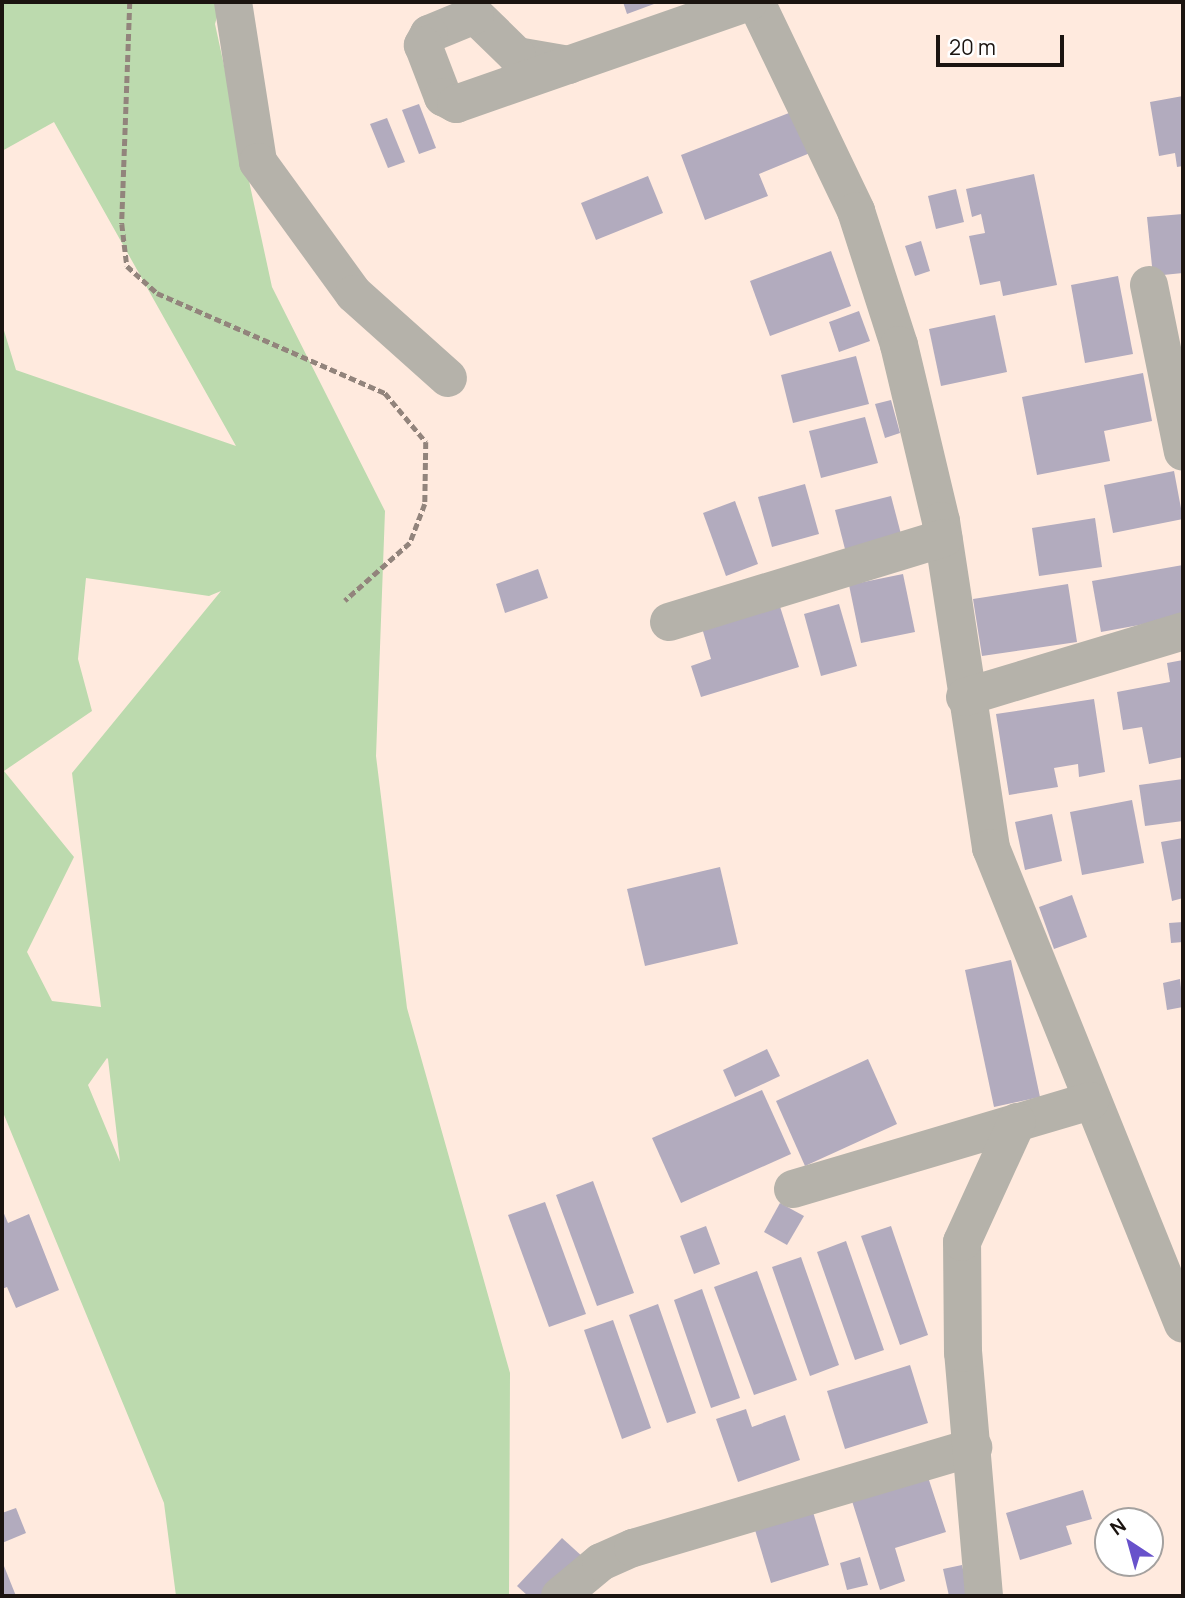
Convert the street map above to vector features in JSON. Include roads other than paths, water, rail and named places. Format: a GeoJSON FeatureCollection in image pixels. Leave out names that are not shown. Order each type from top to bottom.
{"type":"FeatureCollection","features":[{"type":"Feature","properties":{"kind":"street"},"geometry":{"type":"LineString","coordinates":[[233,2],[258,162],[354,294],[449,378]]}},
{"type":"Feature","properties":{"kind":"street"},"geometry":{"type":"LineString","coordinates":[[569,65],[749,2]]}},
{"type":"Feature","properties":{"kind":"street"},"geometry":{"type":"LineString","coordinates":[[756,2],[856,211],[899,345],[943,538],[965,698],[991,848],[1090,1101],[1183,1324]]}},
{"type":"Feature","properties":{"kind":"street"},"geometry":{"type":"LineString","coordinates":[[1149,285],[1183,452]]}},
{"type":"Feature","properties":{"kind":"street"},"geometry":{"type":"LineString","coordinates":[[669,622],[943,538]]}},
{"type":"Feature","properties":{"kind":"street"},"geometry":{"type":"LineString","coordinates":[[965,698],[1183,632]]}},
{"type":"Feature","properties":{"kind":"street"},"geometry":{"type":"LineString","coordinates":[[793,1189],[1090,1101]]}},
{"type":"Feature","properties":{"kind":"street"},"geometry":{"type":"LineString","coordinates":[[984,1596],[974,1447],[963,1353],[962,1242],[1017,1122]]}},
{"type":"Feature","properties":{"kind":"street"},"geometry":{"type":"LineString","coordinates":[[561,1596],[601,1562],[633,1548],[974,1447]]}}]}
